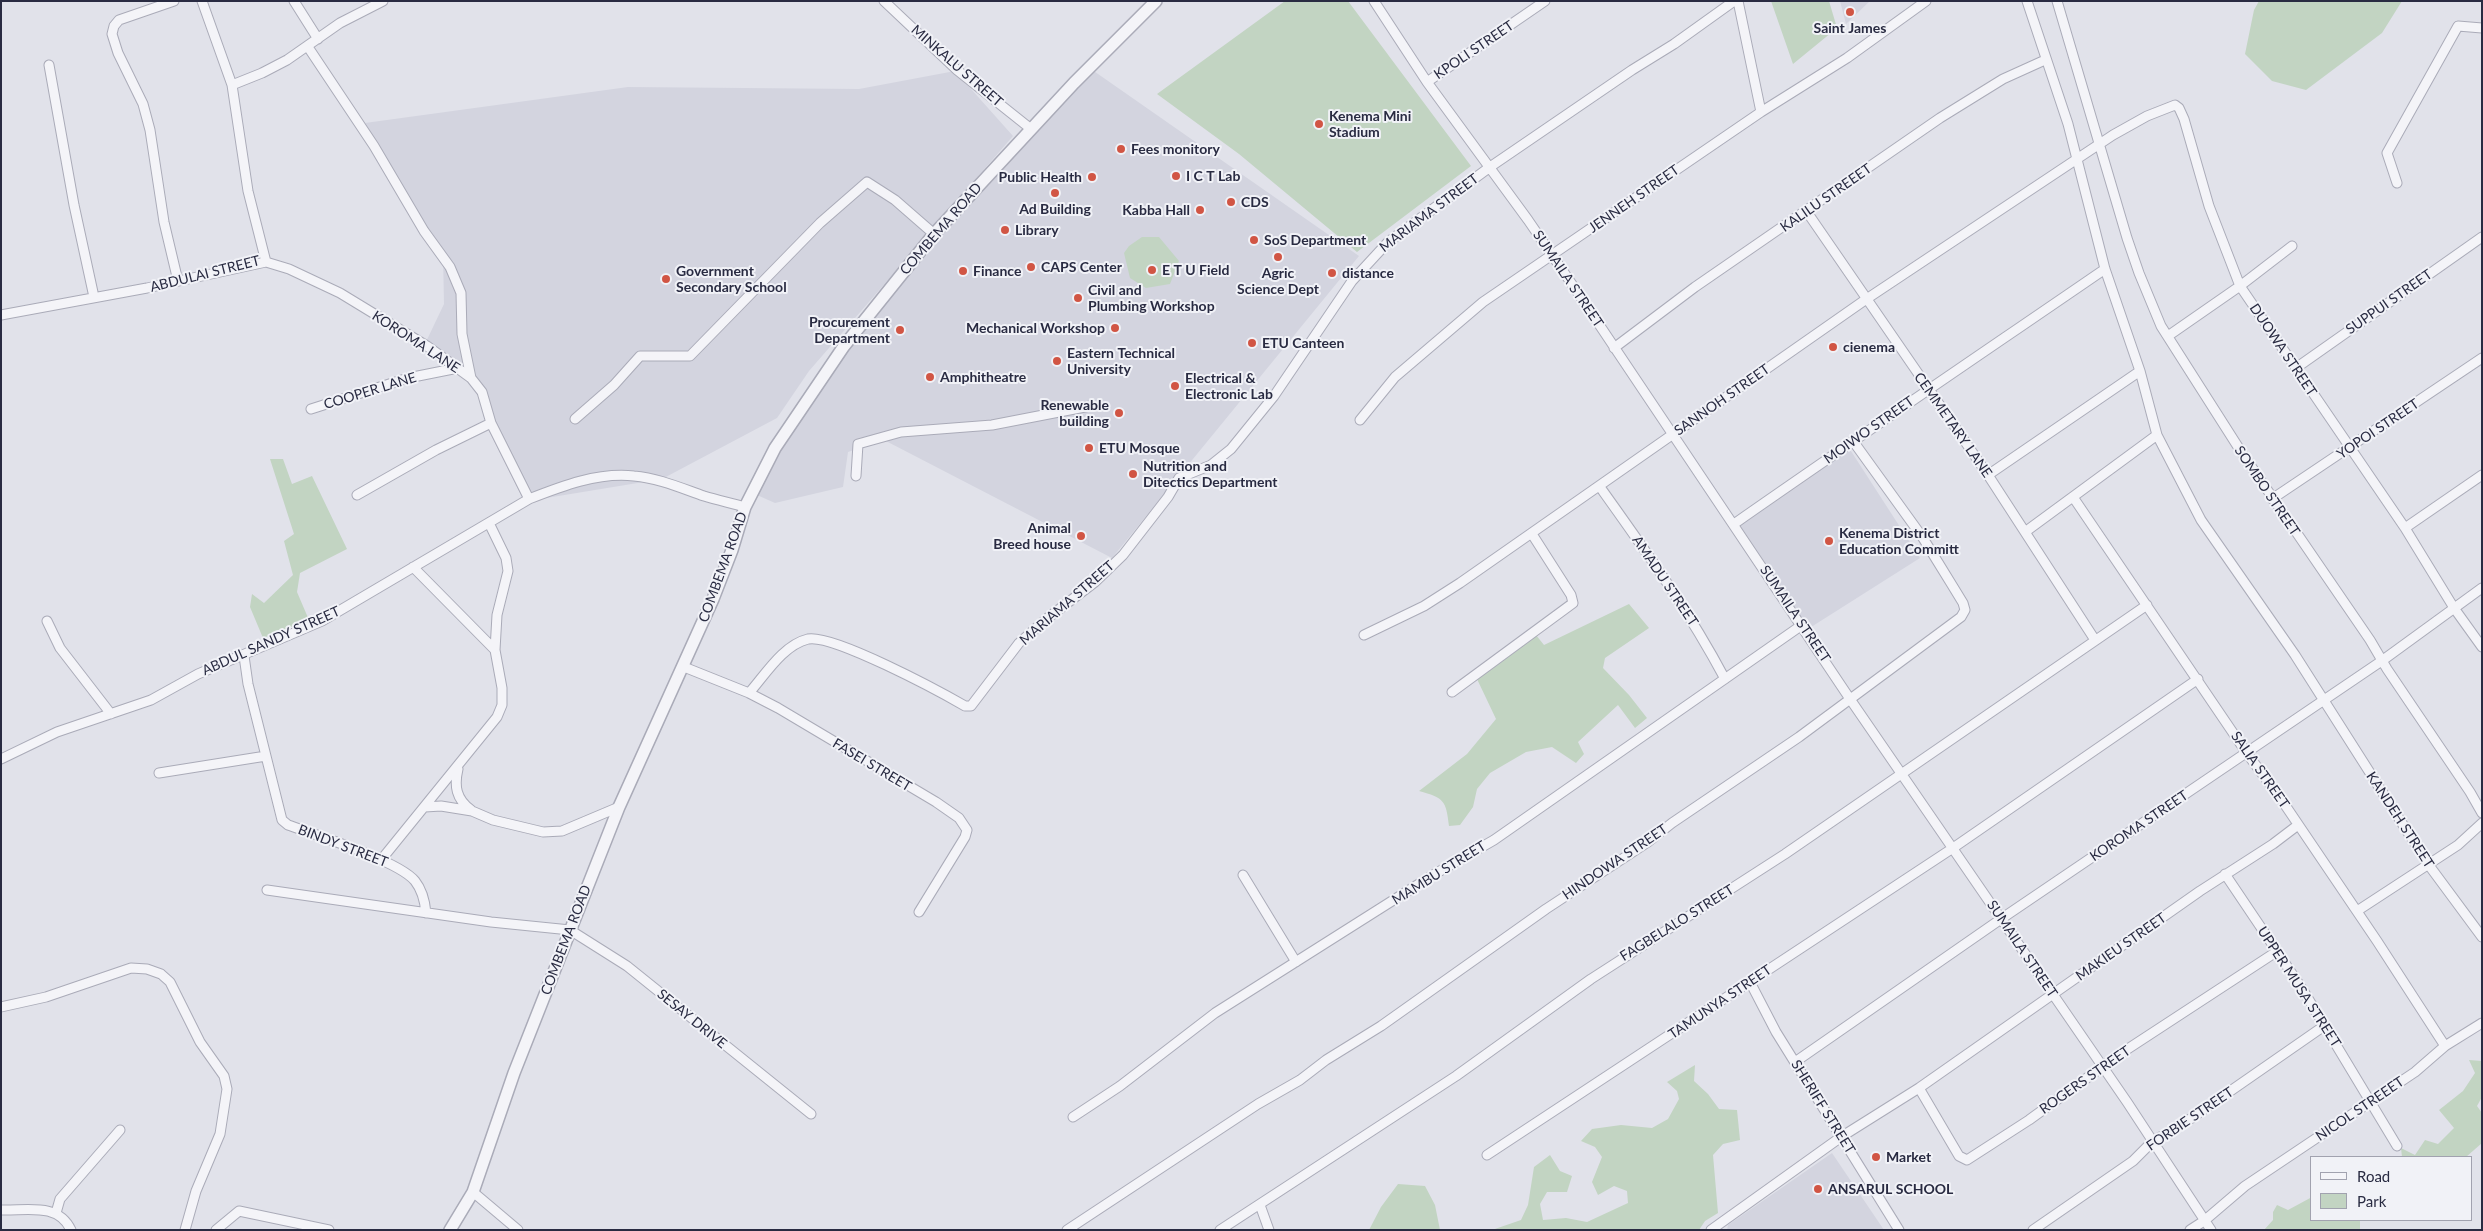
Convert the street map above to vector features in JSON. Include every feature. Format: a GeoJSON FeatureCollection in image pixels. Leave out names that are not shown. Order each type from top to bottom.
{"type":"FeatureCollection","features":[{"type":"Feature","properties":{"kind":"street"},"geometry":{"type":"LineString","coordinates":[[174,1],[119,20],[114,26],[112,34],[118,53],[143,104],[150,130],[164,222],[178,281]]}},
{"type":"Feature","properties":{"kind":"street","name":"ABDULAI STREET"},"geometry":{"type":"LineString","coordinates":[[1,315],[266,262],[248,191],[232,85],[202,1]]}},
{"type":"Feature","properties":{"kind":"street"},"geometry":{"type":"LineString","coordinates":[[294,1],[318,39]]}},
{"type":"Feature","properties":{"kind":"street"},"geometry":{"type":"LineString","coordinates":[[232,85],[262,73],[308,47],[340,23],[383,1]]}},
{"type":"Feature","properties":{"kind":"street","name":"MINKALU STREET"},"geometry":{"type":"LineString","coordinates":[[884,1],[957,70],[1031,129]]}},
{"type":"Feature","properties":{"kind":"street","name":"COMBEMA ROAD"},"geometry":{"type":"LineString","coordinates":[[450,1230],[473,1192],[514,1073],[619,807],[684,667],[729,558],[745,507],[775,448],[796,414],[844,346],[934,234],[1126,28],[1156,1]]}},
{"type":"Feature","properties":{"kind":"street","name":"SUMAILA STREET"},"geometry":{"type":"LineString","coordinates":[[1374,1],[1427,82],[1553,255],[1850,699],[2103,1066],[2211,1230]]}},
{"type":"Feature","properties":{"kind":"street","name":"KPOLI STREET"},"geometry":{"type":"LineString","coordinates":[[1427,82],[1545,1]]}},
{"type":"Feature","properties":{"kind":"street"},"geometry":{"type":"LineString","coordinates":[[1736,1],[1761,112]]}},
{"type":"Feature","properties":{"kind":"street","name":"MARIAMA STREET"},"geometry":{"type":"LineString","coordinates":[[749,693],[788,649],[808,639],[823,639],[887,665],[965,706],[971,706],[1019,643],[1045,620],[1095,582],[1123,555],[1163,504],[1179,478],[1211,465],[1231,449],[1248,430],[1301,357],[1352,281],[1370,259],[1410,223],[1632,70],[1674,44],[1736,1]]}},
{"type":"Feature","properties":{"kind":"street","name":"JENNEH STREET"},"geometry":{"type":"LineString","coordinates":[[1360,420],[1395,376],[1483,302],[1761,112],[1847,58],[1926,1]]}},
{"type":"Feature","properties":{"kind":"street","name":"KANDEH STREET"},"geometry":{"type":"LineString","coordinates":[[2027,1],[2078,160],[2105,269],[2140,371],[2157,436],[2201,520],[2295,655],[2428,864],[2482,937]]}},
{"type":"Feature","properties":{"kind":"street","name":"SOMBO STREET"},"geometry":{"type":"LineString","coordinates":[[2057,1],[2099,146],[2139,273],[2157,318],[2195,381],[2272,499],[2383,660],[2387,669],[2470,792],[2482,813]]}},
{"type":"Feature","properties":{"kind":"street"},"geometry":{"type":"LineString","coordinates":[[2397,183],[2387,153],[2458,26],[2482,28]]}},
{"type":"Feature","properties":{"kind":"street"},"geometry":{"type":"LineString","coordinates":[[308,47],[374,146],[424,231],[450,267],[461,293],[462,334],[471,378]]}},
{"type":"Feature","properties":{"kind":"street","name":"KALILU STREEET"},"geometry":{"type":"LineString","coordinates":[[1614,348],[1695,286],[1807,212],[1964,103],[2003,79],[2045,60]]}},
{"type":"Feature","properties":{"kind":"street"},"geometry":{"type":"LineString","coordinates":[[49,65],[72,197],[94,297]]}},
{"type":"Feature","properties":{"kind":"street","name":"DUOWA STREET"},"geometry":{"type":"LineString","coordinates":[[2099,146],[2131,124],[2177,106],[2184,120],[2209,206],[2240,286],[2405,528],[2454,608],[2482,647]]}},
{"type":"Feature","properties":{"kind":"street","name":"SANNOH STREET"},"geometry":{"type":"LineString","coordinates":[[1364,635],[1424,606],[1600,487],[1866,300],[2099,146]]}},
{"type":"Feature","properties":{"kind":"street"},"geometry":{"type":"LineString","coordinates":[[575,419],[614,385],[640,356],[690,356],[820,223],[867,182],[895,200],[934,234]]}},
{"type":"Feature","properties":{"kind":"street","name":"CEMMETARY LANE"},"geometry":{"type":"LineString","coordinates":[[1807,212],[1988,476],[2095,640]]}},
{"type":"Feature","properties":{"kind":"street","name":"SUPPUI STREET"},"geometry":{"type":"LineString","coordinates":[[2296,368],[2482,237]]}},
{"type":"Feature","properties":{"kind":"street"},"geometry":{"type":"LineString","coordinates":[[2168,336],[2240,286],[2292,246]]}},
{"type":"Feature","properties":{"kind":"street","name":"KOROMA LANE"},"geometry":{"type":"LineString","coordinates":[[266,262],[289,269],[340,293],[427,346],[471,378],[482,392],[491,423],[529,499]]}},
{"type":"Feature","properties":{"kind":"street","name":"MOIWO STREET"},"geometry":{"type":"LineString","coordinates":[[1734,524],[2105,269]]}},
{"type":"Feature","properties":{"kind":"street","name":"YOPOI STREET"},"geometry":{"type":"LineString","coordinates":[[2272,499],[2482,358]]}},
{"type":"Feature","properties":{"kind":"street","name":"COOPER LANE"},"geometry":{"type":"LineString","coordinates":[[311,409],[408,378],[458,368]]}},
{"type":"Feature","properties":{"kind":"street"},"geometry":{"type":"LineString","coordinates":[[1988,476],[2140,371]]}},
{"type":"Feature","properties":{"kind":"street"},"geometry":{"type":"LineString","coordinates":[[856,476],[858,444],[901,432],[992,424],[1090,406]]}},
{"type":"Feature","properties":{"kind":"street"},"geometry":{"type":"LineString","coordinates":[[358,495],[436,450],[491,423]]}},
{"type":"Feature","properties":{"kind":"street"},"geometry":{"type":"LineString","coordinates":[[2025,532],[2157,436]]}},
{"type":"Feature","properties":{"kind":"street","name":"HINDOWA STREET"},"geometry":{"type":"LineString","coordinates":[[1067,1230],[1258,1104],[1300,1080],[1326,1060],[1381,1026],[1451,975],[1648,842],[1962,617],[1965,610],[1963,603],[1923,538],[1853,441]]}},
{"type":"Feature","properties":{"kind":"street"},"geometry":{"type":"LineString","coordinates":[[2405,528],[2482,474]]}},
{"type":"Feature","properties":{"kind":"street","name":"ABDUL SANDY STREET"},"geometry":{"type":"LineString","coordinates":[[1,759],[51,735],[151,700],[198,674],[244,656],[322,621],[529,499],[583,480],[634,476],[667,482],[707,497],[745,507]]}},
{"type":"Feature","properties":{"kind":"street","name":"AMADU STREET"},"geometry":{"type":"LineString","coordinates":[[1600,487],[1678,597],[1704,638],[1724,679]]}},
{"type":"Feature","properties":{"kind":"street","name":"SALIA STREET"},"geometry":{"type":"LineString","coordinates":[[2073,497],[2246,752],[2358,912],[2445,1046]]}},
{"type":"Feature","properties":{"kind":"street"},"geometry":{"type":"LineString","coordinates":[[381,860],[458,766],[497,716],[502,705],[502,688],[495,650],[497,615],[508,570],[506,558],[489,523]]}},
{"type":"Feature","properties":{"kind":"street"},"geometry":{"type":"LineString","coordinates":[[1452,692],[1573,603],[1571,595],[1532,534]]}},
{"type":"Feature","properties":{"kind":"street"},"geometry":{"type":"LineString","coordinates":[[413,567],[495,650]]}},
{"type":"Feature","properties":{"kind":"street","name":"KOROMA STREET"},"geometry":{"type":"LineString","coordinates":[[1795,1062],[2001,918],[2383,660],[2482,588]]}},
{"type":"Feature","properties":{"kind":"street","name":"FAGBELALO STREET"},"geometry":{"type":"LineString","coordinates":[[1220,1230],[1456,1076],[1591,979],[1785,854],[2146,605]]}},
{"type":"Feature","properties":{"kind":"street"},"geometry":{"type":"LineString","coordinates":[[46,621],[60,648],[110,714]]}},
{"type":"Feature","properties":{"kind":"street","name":"MAMBU STREET"},"geometry":{"type":"LineString","coordinates":[[1073,1117],[1120,1086],[1214,1013],[1494,840],[1802,625]]}},
{"type":"Feature","properties":{"kind":"street","name":"BINDY STREET"},"geometry":{"type":"LineString","coordinates":[[244,656],[248,684],[285,823],[381,860],[408,874],[415,881],[425,900],[426,914]]}},
{"type":"Feature","properties":{"kind":"street","name":"FASEI STREET"},"geometry":{"type":"LineString","coordinates":[[684,667],[749,693],[936,802],[965,824],[967,830],[965,837],[919,912]]}},
{"type":"Feature","properties":{"kind":"street","name":"TAMUNYA STREET"},"geometry":{"type":"LineString","coordinates":[[1486,1155],[1952,848],[2198,679]]}},
{"type":"Feature","properties":{"kind":"street"},"geometry":{"type":"LineString","coordinates":[[159,773],[266,756]]}},
{"type":"Feature","properties":{"kind":"street"},"geometry":{"type":"LineString","coordinates":[[458,766],[455,782],[462,804],[472,811],[493,820],[543,832],[562,831],[619,807]]}},
{"type":"Feature","properties":{"kind":"street"},"geometry":{"type":"LineString","coordinates":[[425,807],[441,806],[472,811]]}},
{"type":"Feature","properties":{"kind":"street"},"geometry":{"type":"LineString","coordinates":[[2358,912],[2458,845],[2482,823]]}},
{"type":"Feature","properties":{"kind":"street","name":"MAKIEU STREET"},"geometry":{"type":"LineString","coordinates":[[1711,1230],[1841,1137],[1919,1088],[2225,874],[2273,844],[2298,824]]}},
{"type":"Feature","properties":{"kind":"street","name":"UPPER MUSA STREET"},"geometry":{"type":"LineString","coordinates":[[2225,874],[2324,1026],[2398,1146]]}},
{"type":"Feature","properties":{"kind":"street"},"geometry":{"type":"LineString","coordinates":[[1243,875],[1296,962]]}},
{"type":"Feature","properties":{"kind":"street"},"geometry":{"type":"LineString","coordinates":[[267,890],[358,901],[426,914],[570,930]]}},
{"type":"Feature","properties":{"kind":"street","name":"SESAY DRIVE"},"geometry":{"type":"LineString","coordinates":[[570,930],[627,966],[811,1114]]}},
{"type":"Feature","properties":{"kind":"street","name":"ROGERS STREET"},"geometry":{"type":"LineString","coordinates":[[1919,1088],[1959,1156],[1967,1160],[2030,1120],[2103,1066],[2276,952]]}},
{"type":"Feature","properties":{"kind":"street"},"geometry":{"type":"LineString","coordinates":[[1,1007],[46,997],[131,968],[147,969],[161,974],[170,982],[200,1042],[224,1076],[227,1089],[220,1134],[196,1191],[185,1230]]}},
{"type":"Feature","properties":{"kind":"street","name":"SHERIFF STREET"},"geometry":{"type":"LineString","coordinates":[[1750,982],[1776,1032],[1899,1230]]}},
{"type":"Feature","properties":{"kind":"street","name":"NICOL STREEET"},"geometry":{"type":"LineString","coordinates":[[2190,1230],[2245,1186],[2372,1102],[2415,1072],[2445,1046],[2482,1023]]}},
{"type":"Feature","properties":{"kind":"street","name":"FORBIE STREET"},"geometry":{"type":"LineString","coordinates":[[2033,1230],[2133,1161],[2153,1141],[2180,1126],[2324,1026]]}},
{"type":"Feature","properties":{"kind":"street"},"geometry":{"type":"LineString","coordinates":[[56,1213],[60,1199],[120,1130]]}},
{"type":"Feature","properties":{"kind":"street"},"geometry":{"type":"LineString","coordinates":[[473,1192],[518,1230]]}},
{"type":"Feature","properties":{"kind":"street"},"geometry":{"type":"LineString","coordinates":[[1260,1204],[1269,1230]]}},
{"type":"Feature","properties":{"kind":"street"},"geometry":{"type":"LineString","coordinates":[[1,1210],[42,1209],[56,1213],[67,1222],[71,1230]]}},
{"type":"Feature","properties":{"kind":"street"},"geometry":{"type":"LineString","coordinates":[[216,1230],[239,1211],[329,1230]]}},
{"type":"Feature","properties":{"kind":"shaded area","name":"Saint James"},"geometry":{"type":"Polygon","coordinates":[[[1840,1],[1870,1],[1846,24],[1840,1]]]}},
{"type":"Feature","properties":{"kind":"shaded area","name":"Eastern Technical University"},"geometry":{"type":"Polygon","coordinates":[[[1088,67],[1359,256],[1112,558],[884,440],[848,452],[843,487],[775,503],[748,491],[926,242],[1088,67]]]}},
{"type":"Feature","properties":{"kind":"shaded area","name":"Government Secondary School"},"geometry":{"type":"Polygon","coordinates":[[[955,71],[1013,136],[809,371],[777,418],[662,479],[534,500],[483,416],[484,391],[424,346],[444,304],[443,254],[365,123],[628,87],[859,89],[955,71]]]}},
{"type":"Feature","properties":{"kind":"shaded area","name":"Kenema District Education Committ"},"geometry":{"type":"Polygon","coordinates":[[[1849,448],[1920,558],[1808,629],[1738,525],[1849,448]]]}},
{"type":"Feature","properties":{"kind":"shaded area","name":"ANSARUL SCHOOL"},"geometry":{"type":"Polygon","coordinates":[[[1832,1153],[1884,1230],[1727,1230],[1728,1225],[1832,1153]]]}},
{"type":"Feature","properties":{"kind":"green space","name":"Kenema Mini Stadium"},"geometry":{"type":"Polygon","coordinates":[[[1285,1],[1348,1],[1471,166],[1357,252],[1239,154],[1157,94],[1285,1]]]}},
{"type":"Feature","properties":{"kind":"green space"},"geometry":{"type":"Polygon","coordinates":[[[1771,1],[1829,1],[1837,28],[1793,64],[1771,1]]]}},
{"type":"Feature","properties":{"kind":"green space"},"geometry":{"type":"Polygon","coordinates":[[[2259,1],[2402,1],[2382,33],[2306,90],[2272,81],[2245,54],[2254,10],[2259,1]]]}},
{"type":"Feature","properties":{"kind":"green space","name":"E T U Field"},"geometry":{"type":"Polygon","coordinates":[[[1142,237],[1159,237],[1179,261],[1170,284],[1146,288],[1130,278],[1124,253],[1129,246],[1142,237]]]}},
{"type":"Feature","properties":{"kind":"green space"},"geometry":{"type":"Polygon","coordinates":[[[270,459],[283,459],[292,484],[312,476],[347,549],[300,573],[297,592],[309,620],[263,638],[250,607],[252,594],[264,603],[293,575],[284,541],[294,534],[270,459]]]}},
{"type":"Feature","properties":{"kind":"green space"},"geometry":{"type":"Polygon","coordinates":[[[1629,604],[1649,628],[1605,658],[1603,668],[1629,695],[1647,718],[1635,728],[1618,705],[1578,742],[1584,754],[1576,763],[1552,747],[1526,752],[1490,773],[1477,789],[1473,807],[1460,825],[1449,826],[1447,811],[1442,801],[1439,798],[1419,791],[1467,754],[1496,719],[1477,679],[1536,635],[1544,645],[1629,604]]]}},
{"type":"Feature","properties":{"kind":"green space"},"geometry":{"type":"Polygon","coordinates":[[[2469,1060],[2482,1061],[2482,1097],[2477,1106],[2482,1113],[2482,1143],[2467,1156],[2402,1156],[2401,1148],[2415,1155],[2425,1140],[2438,1144],[2454,1128],[2439,1110],[2463,1091],[2475,1073],[2469,1060]]]}},
{"type":"Feature","properties":{"kind":"green space"},"geometry":{"type":"Polygon","coordinates":[[[1695,1065],[1694,1081],[1708,1094],[1719,1109],[1737,1110],[1740,1140],[1723,1144],[1713,1155],[1718,1213],[1705,1221],[1699,1230],[1492,1230],[1521,1220],[1528,1205],[1534,1167],[1550,1155],[1560,1171],[1572,1176],[1567,1192],[1547,1192],[1540,1204],[1543,1220],[1566,1218],[1587,1222],[1628,1203],[1627,1191],[1614,1186],[1598,1195],[1592,1182],[1602,1157],[1595,1147],[1581,1141],[1592,1129],[1621,1125],[1652,1128],[1668,1119],[1679,1099],[1677,1091],[1667,1082],[1695,1065]]]}},
{"type":"Feature","properties":{"kind":"green space"},"geometry":{"type":"Polygon","coordinates":[[[1398,1184],[1425,1186],[1435,1205],[1440,1230],[1369,1230],[1381,1207],[1398,1184]]]}},
{"type":"Feature","properties":{"kind":"green space"},"geometry":{"type":"Polygon","coordinates":[[[2310,1198],[2310,1221],[2360,1221],[2360,1230],[2264,1230],[2273,1220],[2273,1212],[2277,1205],[2288,1210],[2310,1198]]]}},
{"type":"Feature","properties":{"kind":"place","name":"Saint James"},"geometry":{"type":"Point","coordinates":[1850,12]}},
{"type":"Feature","properties":{"kind":"place","name":"Kenema Mini Stadium"},"geometry":{"type":"Point","coordinates":[1319,124]}},
{"type":"Feature","properties":{"kind":"place","name":"Fees monitory"},"geometry":{"type":"Point","coordinates":[1121,149]}},
{"type":"Feature","properties":{"kind":"place","name":"I C T Lab"},"geometry":{"type":"Point","coordinates":[1176,176]}},
{"type":"Feature","properties":{"kind":"place","name":"Public Health"},"geometry":{"type":"Point","coordinates":[1092,177]}},
{"type":"Feature","properties":{"kind":"place","name":"Ad Building"},"geometry":{"type":"Point","coordinates":[1055,193]}},
{"type":"Feature","properties":{"kind":"place","name":"CDS"},"geometry":{"type":"Point","coordinates":[1231,202]}},
{"type":"Feature","properties":{"kind":"place","name":"Kabba Hall"},"geometry":{"type":"Point","coordinates":[1200,210]}},
{"type":"Feature","properties":{"kind":"place","name":"Library"},"geometry":{"type":"Point","coordinates":[1005,230]}},
{"type":"Feature","properties":{"kind":"place","name":"SoS Department"},"geometry":{"type":"Point","coordinates":[1254,240]}},
{"type":"Feature","properties":{"kind":"place","name":"Agric Science Dept"},"geometry":{"type":"Point","coordinates":[1278,257]}},
{"type":"Feature","properties":{"kind":"place","name":"CAPS Center"},"geometry":{"type":"Point","coordinates":[1031,267]}},
{"type":"Feature","properties":{"kind":"place","name":"E T U Field"},"geometry":{"type":"Point","coordinates":[1152,270]}},
{"type":"Feature","properties":{"kind":"place","name":"Finance"},"geometry":{"type":"Point","coordinates":[963,271]}},
{"type":"Feature","properties":{"kind":"place","name":"distance"},"geometry":{"type":"Point","coordinates":[1332,273]}},
{"type":"Feature","properties":{"kind":"place","name":"Government Secondary School"},"geometry":{"type":"Point","coordinates":[666,279]}},
{"type":"Feature","properties":{"kind":"place","name":"Civil and Plumbing Workshop"},"geometry":{"type":"Point","coordinates":[1078,298]}},
{"type":"Feature","properties":{"kind":"place","name":"Mechanical Workshop"},"geometry":{"type":"Point","coordinates":[1115,328]}},
{"type":"Feature","properties":{"kind":"place","name":"Procurement Department"},"geometry":{"type":"Point","coordinates":[900,330]}},
{"type":"Feature","properties":{"kind":"place","name":"ETU Canteen"},"geometry":{"type":"Point","coordinates":[1252,343]}},
{"type":"Feature","properties":{"kind":"place","name":"cienema"},"geometry":{"type":"Point","coordinates":[1833,347]}},
{"type":"Feature","properties":{"kind":"place","name":"Eastern Technical University"},"geometry":{"type":"Point","coordinates":[1057,361]}},
{"type":"Feature","properties":{"kind":"place","name":"Amphitheatre"},"geometry":{"type":"Point","coordinates":[930,377]}},
{"type":"Feature","properties":{"kind":"place","name":"Electrical & Electronic Lab"},"geometry":{"type":"Point","coordinates":[1175,386]}},
{"type":"Feature","properties":{"kind":"place","name":"Renewable building"},"geometry":{"type":"Point","coordinates":[1119,413]}},
{"type":"Feature","properties":{"kind":"place","name":"ETU Mosque"},"geometry":{"type":"Point","coordinates":[1089,448]}},
{"type":"Feature","properties":{"kind":"place","name":"Nutrition and Ditectics Department"},"geometry":{"type":"Point","coordinates":[1133,474]}},
{"type":"Feature","properties":{"kind":"place","name":"Animal Breed house"},"geometry":{"type":"Point","coordinates":[1081,536]}},
{"type":"Feature","properties":{"kind":"place","name":"Kenema District Education Committ"},"geometry":{"type":"Point","coordinates":[1829,541]}},
{"type":"Feature","properties":{"kind":"place","name":"Market"},"geometry":{"type":"Point","coordinates":[1876,1157]}},
{"type":"Feature","properties":{"kind":"place","name":"ANSARUL SCHOOL"},"geometry":{"type":"Point","coordinates":[1818,1189]}}]}
